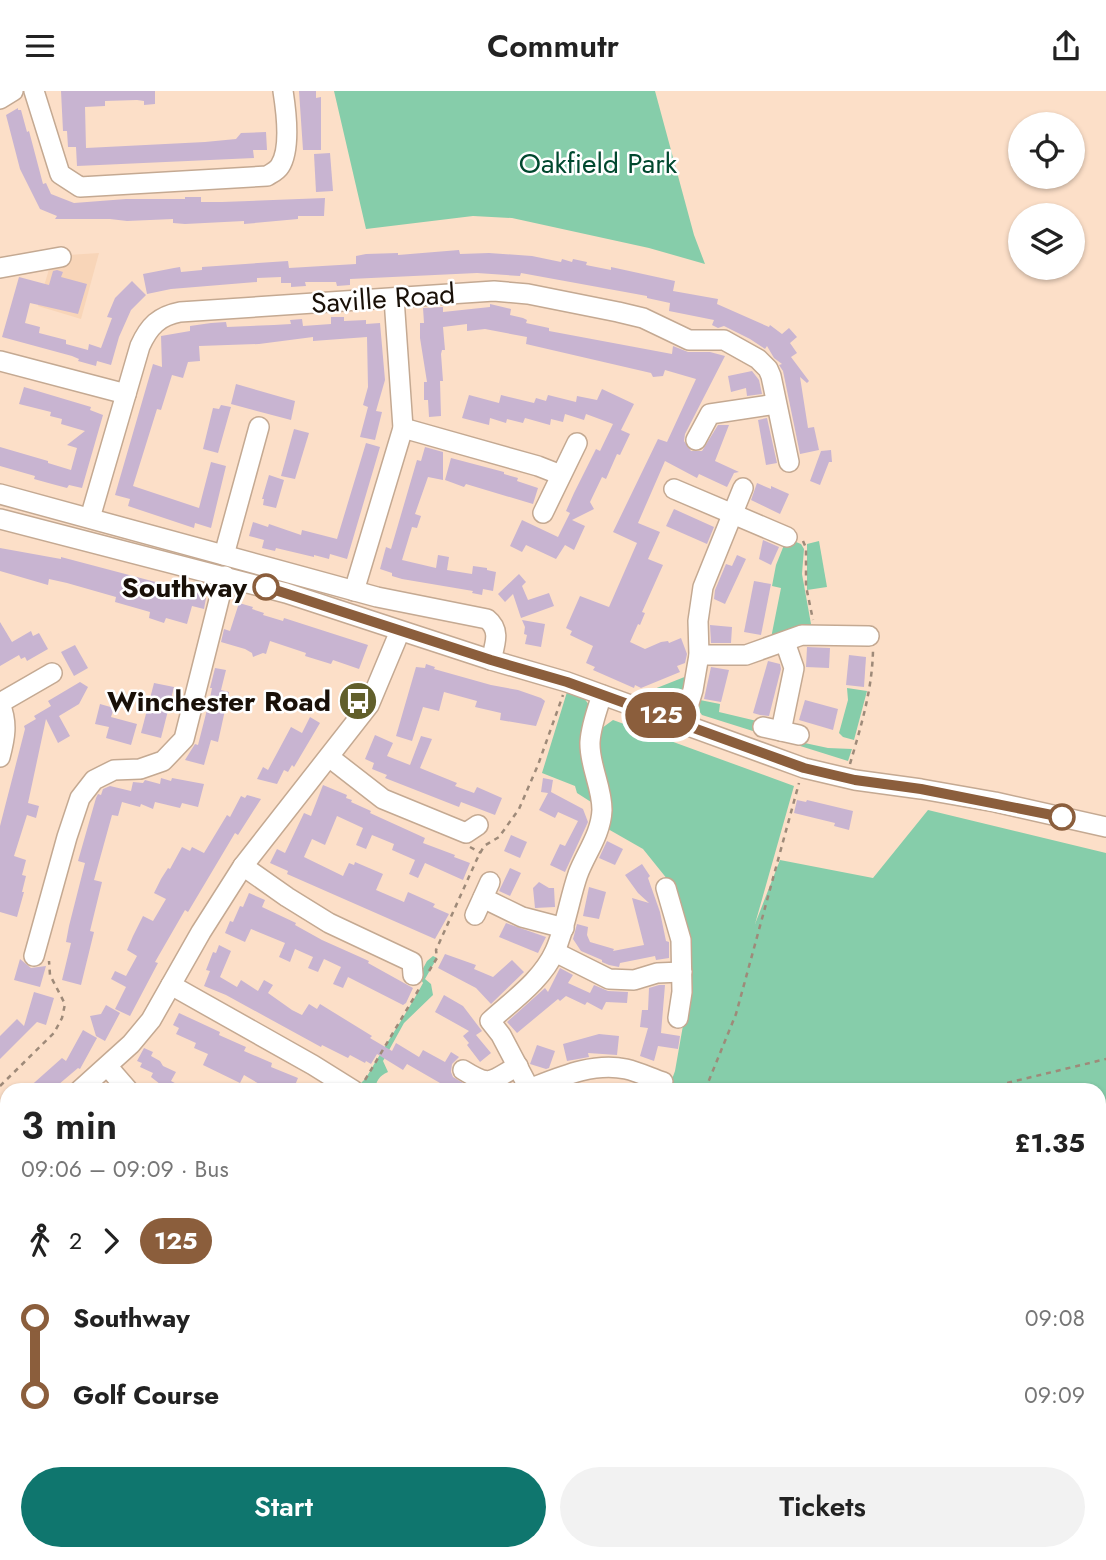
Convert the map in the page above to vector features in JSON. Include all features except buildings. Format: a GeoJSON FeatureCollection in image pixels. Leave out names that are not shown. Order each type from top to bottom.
{"type":"FeatureCollection","features":[{"type":"Feature","properties":{"kind":"street"},"geometry":{"type":"LineString","coordinates":[[0,99],[13,91]]}},
{"type":"Feature","properties":{"kind":"street"},"geometry":{"type":"LineString","coordinates":[[34,91],[60,174],[80,187],[267,176],[279,169],[283,161],[288,122],[283,91]]}},
{"type":"Feature","properties":{"kind":"street"},"geometry":{"type":"LineString","coordinates":[[0,268],[61,257]]}},
{"type":"Feature","properties":{"kind":"street","name":"Saville Road"},"geometry":{"type":"LineString","coordinates":[[90,518],[125,394],[146,333],[155,322],[167,315],[494,291],[528,294],[643,318],[689,340],[724,340],[758,359],[771,376],[789,462]]}},
{"type":"Feature","properties":{"kind":"street"},"geometry":{"type":"LineString","coordinates":[[354,591],[403,428],[394,298]]}},
{"type":"Feature","properties":{"kind":"street"},"geometry":{"type":"LineString","coordinates":[[0,361],[125,394]]}},
{"type":"Feature","properties":{"kind":"street"},"geometry":{"type":"LineString","coordinates":[[696,440],[710,414],[776,404]]}},
{"type":"Feature","properties":{"kind":"street"},"geometry":{"type":"LineString","coordinates":[[224,555],[259,427]]}},
{"type":"Feature","properties":{"kind":"street"},"geometry":{"type":"LineString","coordinates":[[403,428],[561,475]]}},
{"type":"Feature","properties":{"kind":"street"},"geometry":{"type":"LineString","coordinates":[[544,513],[577,443]]}},
{"type":"Feature","properties":{"kind":"street"},"geometry":{"type":"LineString","coordinates":[[683,723],[693,690],[699,655],[698,621],[703,587],[743,488]]}},
{"type":"Feature","properties":{"kind":"street"},"geometry":{"type":"LineString","coordinates":[[674,489],[787,537]]}},
{"type":"Feature","properties":{"kind":"street"},"geometry":{"type":"LineString","coordinates":[[0,494],[354,591],[487,619],[494,624],[496,631],[491,660]]}},
{"type":"Feature","properties":{"kind":"street"},"geometry":{"type":"LineString","coordinates":[[0,519],[225,576],[567,682],[804,768],[841,777],[995,802],[1106,827]]}},
{"type":"Feature","properties":{"kind":"street"},"geometry":{"type":"LineString","coordinates":[[35,951],[80,798],[94,781],[114,770],[140,769],[163,761],[184,739],[225,576]]}},
{"type":"Feature","properties":{"kind":"street"},"geometry":{"type":"LineString","coordinates":[[89,1083],[131,1044],[151,1020],[201,932],[243,866],[369,705],[400,631]]}},
{"type":"Feature","properties":{"kind":"street"},"geometry":{"type":"LineString","coordinates":[[699,655],[746,655],[802,635],[869,636]]}},
{"type":"Feature","properties":{"kind":"street"},"geometry":{"type":"LineString","coordinates":[[781,731],[794,668],[785,642]]}},
{"type":"Feature","properties":{"kind":"street"},"geometry":{"type":"LineString","coordinates":[[0,757],[6,733],[5,714],[0,703],[52,673]]}},
{"type":"Feature","properties":{"kind":"street"},"geometry":{"type":"LineString","coordinates":[[527,1083],[490,1021],[539,976],[555,952],[564,929],[578,874],[598,829],[602,812],[601,789],[590,743],[593,722],[602,695]]}},
{"type":"Feature","properties":{"kind":"street"},"geometry":{"type":"LineString","coordinates":[[329,757],[383,799],[474,840]]}},
{"type":"Feature","properties":{"kind":"street"},"geometry":{"type":"LineString","coordinates":[[243,866],[329,923],[415,963]]}},
{"type":"Feature","properties":{"kind":"street"},"geometry":{"type":"LineString","coordinates":[[666,888],[681,940],[682,992],[677,1018]]}},
{"type":"Feature","properties":{"kind":"street"},"geometry":{"type":"LineString","coordinates":[[483,898],[522,917],[564,929]]}},
{"type":"Feature","properties":{"kind":"street"},"geometry":{"type":"LineString","coordinates":[[555,952],[609,979],[634,980],[657,973],[682,972]]}},
{"type":"Feature","properties":{"kind":"street"},"geometry":{"type":"LineString","coordinates":[[171,985],[342,1083]]}},
{"type":"Feature","properties":{"kind":"street"},"geometry":{"type":"LineString","coordinates":[[463,1070],[487,1082],[519,1066]]}},
{"type":"Feature","properties":{"kind":"street"},"geometry":{"type":"LineString","coordinates":[[108,1067],[122,1083]]}},
{"type":"Feature","properties":{"kind":"street"},"geometry":{"type":"LineString","coordinates":[[548,1083],[580,1071],[604,1067],[664,1079]]}},
{"type":"Feature","properties":{"kind":"path"},"geometry":{"type":"LineString","coordinates":[[787,537],[804,542],[806,548],[804,574],[816,634]]}},
{"type":"Feature","properties":{"kind":"path"},"geometry":{"type":"LineString","coordinates":[[841,777],[843,769],[849,765],[867,705],[872,677],[873,642],[869,636]]}},
{"type":"Feature","properties":{"kind":"path"},"geometry":{"type":"LineString","coordinates":[[708,1083],[736,1014],[804,768]]}},
{"type":"Feature","properties":{"kind":"path"},"geometry":{"type":"LineString","coordinates":[[0,1076],[5,1081],[54,1033],[62,1018],[65,1004],[50,975],[50,961],[35,951]]}},
{"type":"Feature","properties":{"kind":"path"},"geometry":{"type":"LineString","coordinates":[[1007,1083],[1106,1059]]}},
{"type":"Feature","properties":{"kind":"shaded area"},"geometry":{"type":"Polygon","coordinates":[[[99,253],[81,319],[38,306],[53,256],[99,253]]]}},
{"type":"Feature","properties":{"kind":"green space","name":"Oakfield Park"},"geometry":{"type":"Polygon","coordinates":[[[334,91],[655,91],[694,235],[705,264],[649,248],[512,218],[473,216],[366,229],[334,91]]]}},
{"type":"Feature","properties":{"kind":"green space"},"geometry":{"type":"Polygon","coordinates":[[[791,540],[801,544],[804,549],[802,574],[811,624],[808,628],[771,638],[781,588],[772,586],[776,565],[784,545],[788,547],[791,540]]]}},
{"type":"Feature","properties":{"kind":"green space"},"geometry":{"type":"Polygon","coordinates":[[[819,541],[827,587],[807,590],[807,544],[819,541]]]}},
{"type":"Feature","properties":{"kind":"green space"},"geometry":{"type":"Polygon","coordinates":[[[687,676],[679,697],[668,706],[639,695],[687,676]]]}},
{"type":"Feature","properties":{"kind":"green space"},"geometry":{"type":"Polygon","coordinates":[[[847,688],[867,691],[854,740],[839,733],[848,700],[847,688]]]}},
{"type":"Feature","properties":{"kind":"green space"},"geometry":{"type":"Polygon","coordinates":[[[567,692],[584,698],[589,705],[591,802],[577,793],[575,786],[542,773],[567,692]]]}},
{"type":"Feature","properties":{"kind":"green space"},"geometry":{"type":"Polygon","coordinates":[[[700,700],[720,704],[719,712],[761,722],[800,742],[828,748],[852,749],[848,761],[702,715],[699,711],[700,700]]]}},
{"type":"Feature","properties":{"kind":"green space"},"geometry":{"type":"Polygon","coordinates":[[[613,720],[794,786],[755,924],[780,860],[873,878],[928,810],[1106,853],[1106,1083],[671,1083],[688,997],[672,885],[643,849],[608,829],[610,795],[601,753],[602,728],[613,720]]]}},
{"type":"Feature","properties":{"kind":"green space"},"geometry":{"type":"Polygon","coordinates":[[[433,956],[437,958],[425,979],[431,984],[433,995],[404,1023],[383,1061],[388,1072],[376,1083],[361,1083],[423,983],[419,976],[433,956]]]}},
{"type":"Feature","properties":{"kind":"bus line","name":"125"},"geometry":{"type":"LineString","coordinates":[[266,587],[567,682],[804,768],[855,780],[995,802],[1062,817]]}},
{"type":"Feature","properties":{"kind":"place","name":"Southway"},"geometry":{"type":"Point","coordinates":[266,587]}},
{"type":"Feature","properties":{"kind":"place","name":"Winchester Road"},"geometry":{"type":"Point","coordinates":[358,701]}}]}
